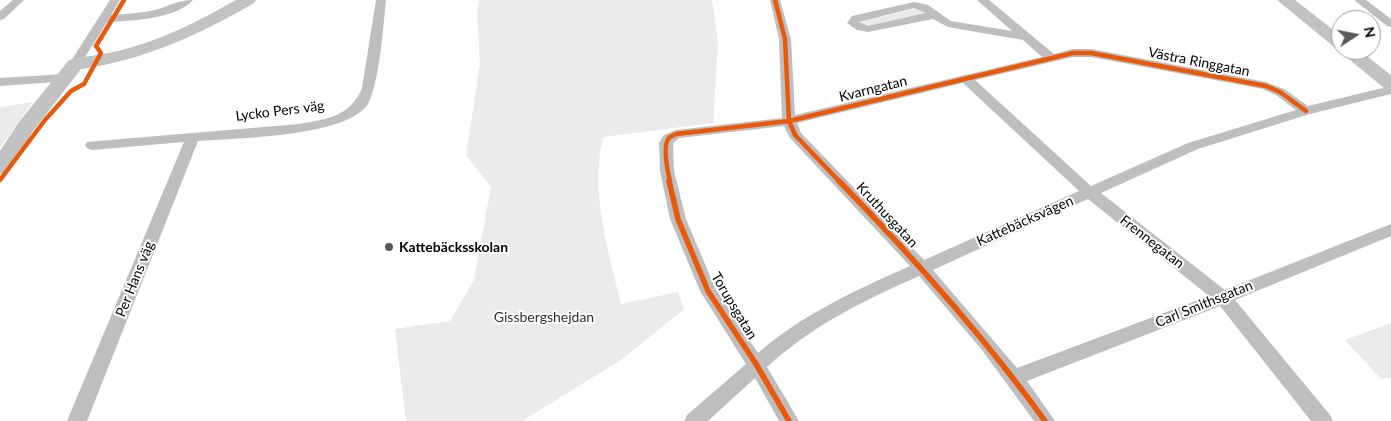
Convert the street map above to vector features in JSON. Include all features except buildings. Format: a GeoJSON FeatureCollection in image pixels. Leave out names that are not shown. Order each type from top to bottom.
{"type":"FeatureCollection","features":[{"type":"Feature","properties":{"kind":"street"},"geometry":{"type":"LineString","coordinates":[[0,17],[19,0]]}},
{"type":"Feature","properties":{"kind":"street"},"geometry":{"type":"LineString","coordinates":[[0,167],[26,127],[70,71],[115,0]]}},
{"type":"Feature","properties":{"kind":"street"},"geometry":{"type":"LineString","coordinates":[[103,19],[147,16],[167,10],[188,0]]}},
{"type":"Feature","properties":{"kind":"street"},"geometry":{"type":"LineString","coordinates":[[0,82],[70,71],[135,53],[174,39],[212,21],[248,0]]}},
{"type":"Feature","properties":{"kind":"street","name":"Lycko Pers väg"},"geometry":{"type":"LineString","coordinates":[[92,145],[299,128],[326,124],[349,115],[362,103],[368,88],[381,0]]}},
{"type":"Feature","properties":{"kind":"street","name":"Kruthusgatan"},"geometry":{"type":"LineString","coordinates":[[775,0],[785,39],[789,121],[795,135],[921,267],[1016,378],[1045,421]]}},
{"type":"Feature","properties":{"kind":"street"},"geometry":{"type":"LineString","coordinates":[[982,0],[1051,58]]}},
{"type":"Feature","properties":{"kind":"street"},"geometry":{"type":"LineString","coordinates":[[1284,0],[1331,37]]}},
{"type":"Feature","properties":{"kind":"street"},"geometry":{"type":"LineString","coordinates":[[1359,0],[1391,24]]}},
{"type":"Feature","properties":{"kind":"street"},"geometry":{"type":"LineString","coordinates":[[934,15],[868,29],[855,26],[853,23],[856,18],[914,5],[924,7],[948,24],[1025,37]]}},
{"type":"Feature","properties":{"kind":"street","name":"Kvarngatan"},"geometry":{"type":"LineString","coordinates":[[669,138],[676,134],[789,121],[1081,52]]}},
{"type":"Feature","properties":{"kind":"street","name":"Västra Ringgatan"},"geometry":{"type":"LineString","coordinates":[[1081,52],[1266,86],[1280,92],[1306,111]]}},
{"type":"Feature","properties":{"kind":"street"},"geometry":{"type":"LineString","coordinates":[[1361,60],[1391,84]]}},
{"type":"Feature","properties":{"kind":"street","name":"Frennegatan"},"geometry":{"type":"LineString","coordinates":[[965,78],[1089,192],[1224,298],[1322,421]]}},
{"type":"Feature","properties":{"kind":"street","name":"Kattebäcksvägen"},"geometry":{"type":"LineString","coordinates":[[694,421],[786,339],[841,305],[921,267],[1193,146],[1306,111],[1391,90]]}},
{"type":"Feature","properties":{"kind":"street","name":"Per Hans väg"},"geometry":{"type":"LineString","coordinates":[[77,421],[193,137]]}},
{"type":"Feature","properties":{"kind":"street","name":"Torupsgatan"},"geometry":{"type":"LineString","coordinates":[[669,138],[666,143],[667,171],[678,219],[708,291],[756,364],[789,421]]}},
{"type":"Feature","properties":{"kind":"street","name":"Carl Smithsgatan"},"geometry":{"type":"LineString","coordinates":[[1016,378],[1224,298],[1391,230]]}},
{"type":"Feature","properties":{"kind":"green space","name":"Gissbergshejdan"},"geometry":{"type":"Polygon","coordinates":[[[479,0],[712,0],[718,42],[713,123],[603,137],[598,179],[602,221],[621,304],[678,292],[684,309],[621,360],[522,421],[406,421],[395,329],[450,321],[474,280],[491,187],[466,155],[480,64],[477,15],[479,0]]]}},
{"type":"Feature","properties":{"kind":"green space"},"geometry":{"type":"Polygon","coordinates":[[[917,8],[925,12],[924,14],[866,27],[860,22],[917,8]]]}},
{"type":"Feature","properties":{"kind":"green space"},"geometry":{"type":"Polygon","coordinates":[[[33,102],[0,148],[0,107],[33,102]]]}},
{"type":"Feature","properties":{"kind":"green space"},"geometry":{"type":"Polygon","coordinates":[[[1391,323],[1391,378],[1381,379],[1345,340],[1391,323]]]}},
{"type":"Feature","properties":{"kind":"cycle path"},"geometry":{"type":"LineString","coordinates":[[0,180],[45,120],[71,91],[84,84],[101,53],[96,46],[124,0]]}},
{"type":"Feature","properties":{"kind":"cycle path"},"geometry":{"type":"LineString","coordinates":[[775,0],[785,39],[789,121],[795,135],[958,308],[1017,382],[1045,421]]}},
{"type":"Feature","properties":{"kind":"cycle path"},"geometry":{"type":"LineString","coordinates":[[789,421],[756,364],[708,291],[678,219],[667,171],[666,143],[669,138],[676,134],[789,121],[1073,53],[1091,53],[1266,86],[1280,92],[1306,111]]}},
{"type":"Feature","properties":{"kind":"place","name":"Kattebäcksskolan"},"geometry":{"type":"Point","coordinates":[389,247]}}]}
